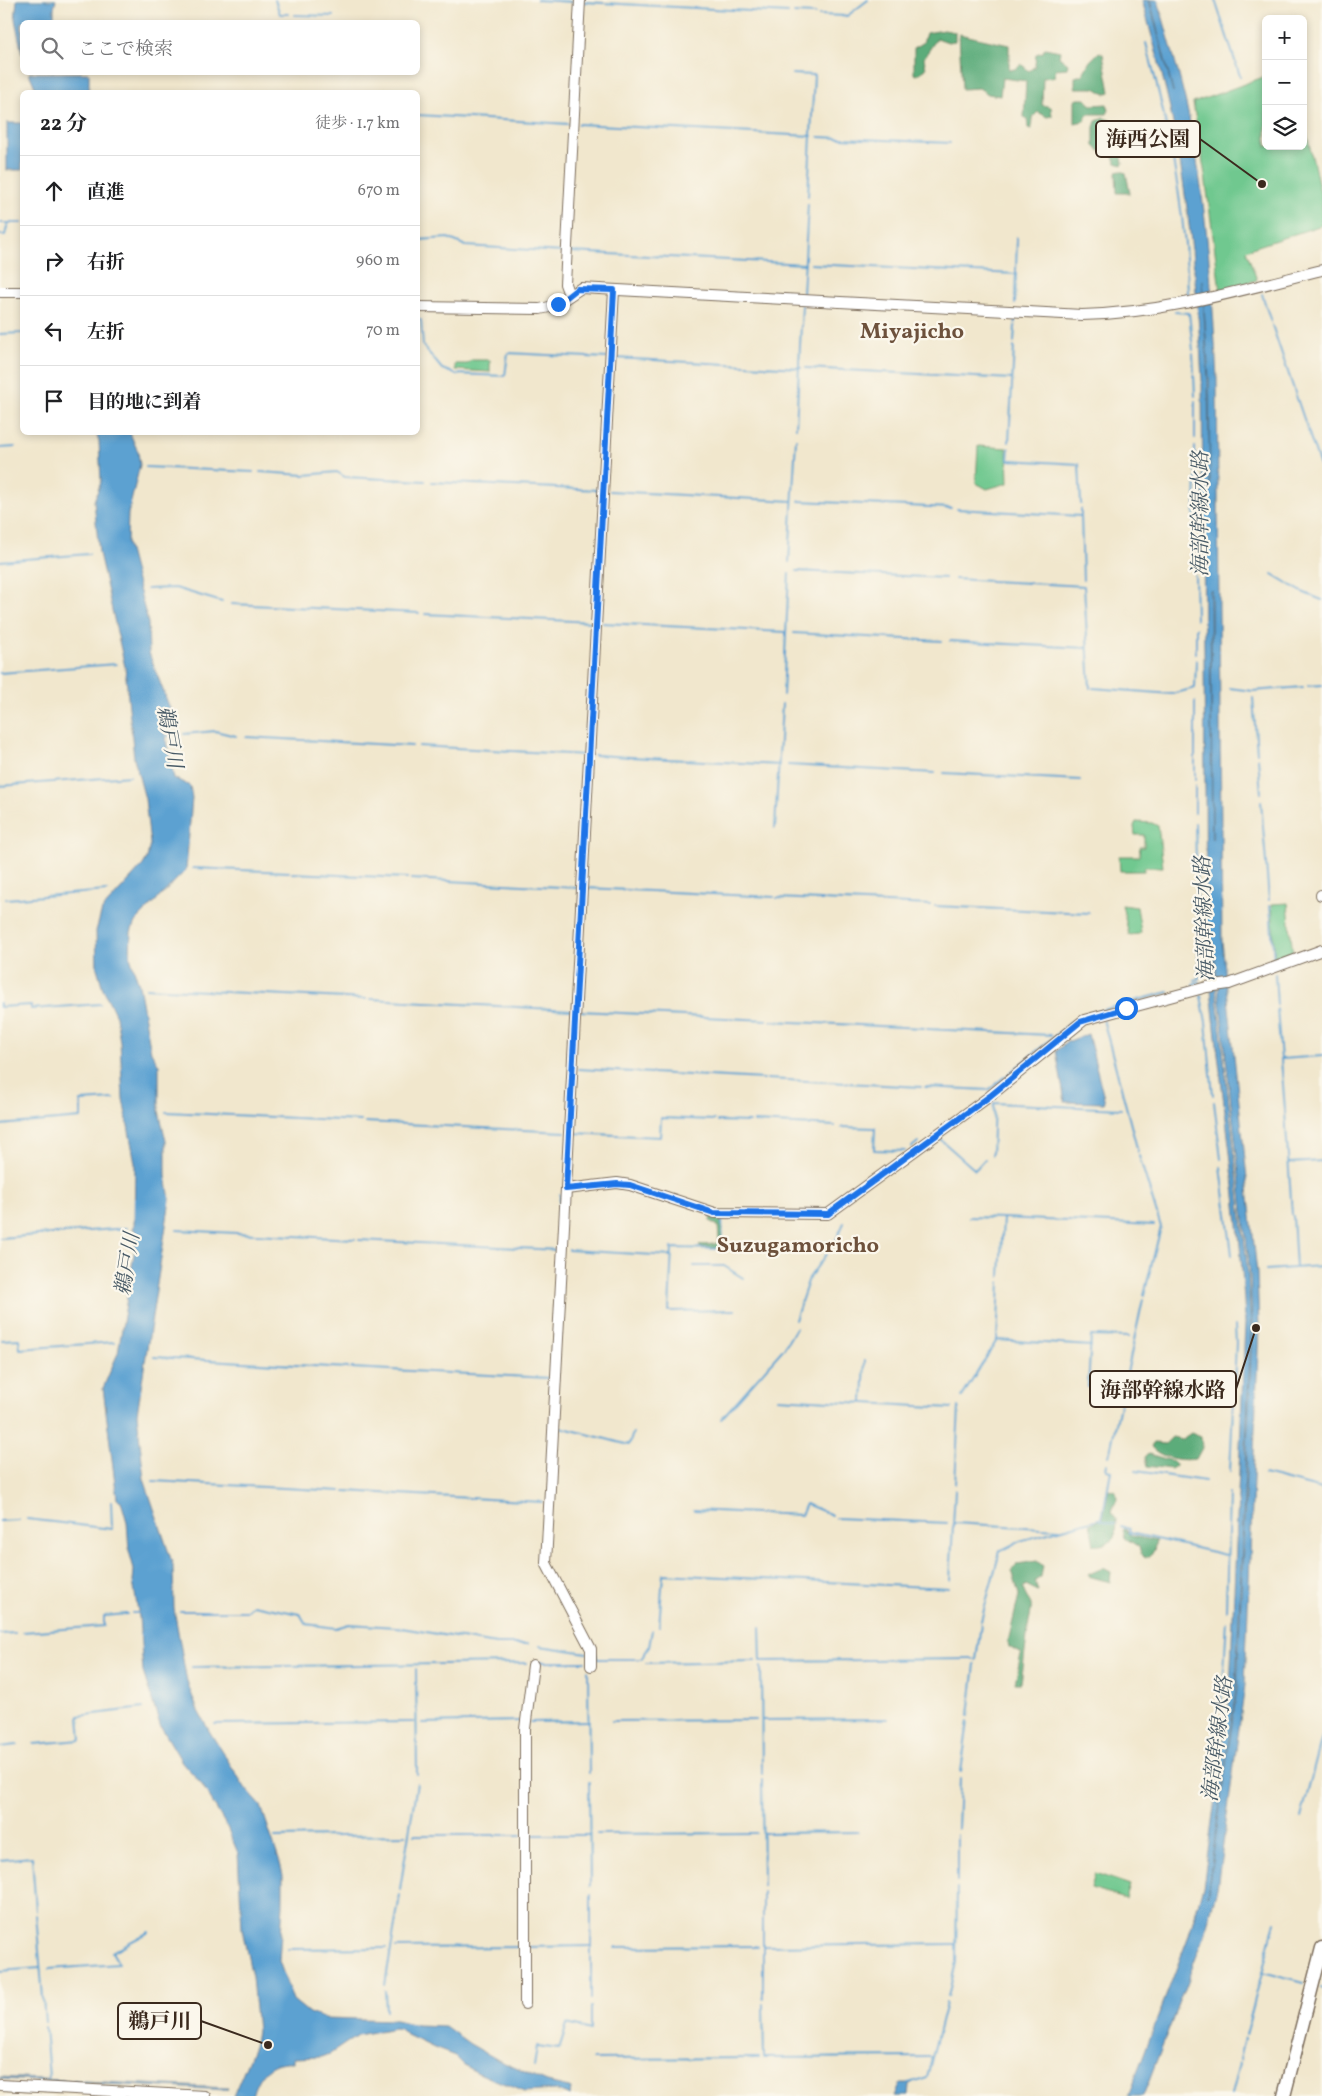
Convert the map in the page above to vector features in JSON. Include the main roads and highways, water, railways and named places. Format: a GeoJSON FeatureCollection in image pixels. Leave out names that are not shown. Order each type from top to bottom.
{"type":"FeatureCollection","features":[{"type":"Feature","properties":{"kind":"highway"},"geometry":{"type":"LineString","coordinates":[[1284,2096],[1322,1948]]}},
{"type":"Feature","properties":{"kind":"water"},"geometry":{"type":"Polygon","coordinates":[[[17,0],[56,0],[54,20],[20,20],[20,44],[15,19],[17,0]]]}},
{"type":"Feature","properties":{"kind":"water"},"geometry":{"type":"Polygon","coordinates":[[[1142,0],[1149,0],[1173,92],[1150,0],[1158,0],[1182,87],[1198,168],[1207,238],[1217,379],[1222,941],[1257,1273],[1259,1326],[1245,1685],[1217,1888],[1204,1937],[1143,2096],[1128,2096],[1189,1935],[1203,1887],[1230,1690],[1245,1323],[1238,1224],[1215,1026],[1206,927],[1202,380],[1198,321],[1190,232],[1174,127],[1142,0]],[[1202,280],[1208,379],[1210,493],[1209,379],[1202,280]],[[1211,590],[1210,591],[1212,839],[1211,590]],[[1213,941],[1216,987],[1248,1273],[1251,1326],[1236,1689],[1207,1896],[1237,1689],[1252,1327],[1250,1274],[1213,941]]]}},
{"type":"Feature","properties":{"kind":"water"},"geometry":{"type":"Polygon","coordinates":[[[30,75],[89,75],[89,90],[36,90],[30,75]]]}},
{"type":"Feature","properties":{"kind":"water"},"geometry":{"type":"Polygon","coordinates":[[[7,123],[20,123],[20,170],[7,170],[7,123]]]}},
{"type":"Feature","properties":{"kind":"water"},"geometry":{"type":"Polygon","coordinates":[[[97,435],[131,435],[138,452],[140,465],[128,514],[127,543],[148,623],[149,653],[172,714],[163,727],[174,778],[190,786],[192,798],[186,870],[135,922],[131,932],[130,956],[139,985],[151,1052],[159,1065],[159,1111],[166,1141],[166,1176],[170,1200],[137,1414],[144,1479],[173,1565],[174,1609],[187,1682],[198,1711],[211,1734],[246,1789],[261,1806],[280,1863],[283,1875],[283,1905],[279,1961],[293,2000],[309,2013],[324,2018],[396,2020],[417,2025],[445,2026],[470,2044],[500,2061],[547,2082],[571,2088],[570,2096],[555,2090],[524,2092],[476,2072],[463,2064],[455,2056],[405,2034],[400,2029],[394,2028],[358,2035],[330,2054],[322,2057],[293,2058],[293,2062],[271,2066],[261,2075],[252,2096],[233,2096],[255,2044],[257,2031],[252,1977],[242,1929],[238,1853],[227,1827],[201,1783],[182,1762],[160,1725],[143,1672],[139,1617],[133,1582],[134,1569],[129,1551],[127,1522],[121,1501],[117,1499],[103,1388],[118,1353],[135,1248],[135,1230],[132,1228],[134,1227],[135,1163],[123,1099],[120,1042],[116,1016],[103,989],[97,968],[96,931],[102,910],[143,865],[147,858],[150,844],[145,799],[134,758],[125,667],[99,553],[94,501],[101,482],[99,441],[97,435]]]}},
{"type":"Feature","properties":{"kind":"water"},"geometry":{"type":"Polygon","coordinates":[[[1088,1034],[1105,1102],[1065,1102],[1056,1051],[1067,1042],[1088,1034]]]}},
{"type":"Feature","properties":{"kind":"water"},"geometry":{"type":"Polygon","coordinates":[[[0,2077],[228,2088],[227,2090],[0,2079],[0,2077]]]}},
{"type":"Feature","properties":{"kind":"water"},"geometry":{"type":"Polygon","coordinates":[[[901,2083],[912,2083],[909,2096],[895,2096],[901,2083]]]}},
{"type":"Feature","properties":{"kind":"waterway"},"geometry":{"type":"LineString","coordinates":[[275,0],[280,14],[289,14]]}},
{"type":"Feature","properties":{"kind":"waterway"},"geometry":{"type":"LineString","coordinates":[[537,0],[575,2]]}},
{"type":"Feature","properties":{"kind":"waterway"},"geometry":{"type":"LineString","coordinates":[[819,15],[847,16],[868,0]]}},
{"type":"Feature","properties":{"kind":"waterway"},"geometry":{"type":"LineString","coordinates":[[1215,0],[1240,76]]}},
{"type":"Feature","properties":{"kind":"waterway"},"geometry":{"type":"LineString","coordinates":[[584,2],[788,13]]}},
{"type":"Feature","properties":{"kind":"waterway"},"geometry":{"type":"LineString","coordinates":[[794,13],[815,14]]}},
{"type":"Feature","properties":{"kind":"waterway"},"geometry":{"type":"LineString","coordinates":[[295,15],[334,16]]}},
{"type":"Feature","properties":{"kind":"waterway"},"geometry":{"type":"LineString","coordinates":[[1146,43],[1162,105],[1180,199],[1187,262],[1188,294],[1181,298]]}},
{"type":"Feature","properties":{"kind":"waterway"},"geometry":{"type":"LineString","coordinates":[[792,74],[814,75],[808,196]]}},
{"type":"Feature","properties":{"kind":"waterway"},"geometry":{"type":"LineString","coordinates":[[420,115],[569,124]]}},
{"type":"Feature","properties":{"kind":"waterway"},"geometry":{"type":"LineString","coordinates":[[578,124],[812,136]]}},
{"type":"Feature","properties":{"kind":"waterway"},"geometry":{"type":"LineString","coordinates":[[819,137],[950,143]]}},
{"type":"Feature","properties":{"kind":"waterway"},"geometry":{"type":"LineString","coordinates":[[803,294],[808,204]]}},
{"type":"Feature","properties":{"kind":"waterway"},"geometry":{"type":"LineString","coordinates":[[0,223],[20,223]]}},
{"type":"Feature","properties":{"kind":"waterway"},"geometry":{"type":"LineString","coordinates":[[0,235],[5,235],[8,223]]}},
{"type":"Feature","properties":{"kind":"waterway"},"geometry":{"type":"LineString","coordinates":[[420,240],[448,238],[466,246],[563,252]]}},
{"type":"Feature","properties":{"kind":"waterway"},"geometry":{"type":"LineString","coordinates":[[1015,304],[1017,238]]}},
{"type":"Feature","properties":{"kind":"waterway"},"geometry":{"type":"LineString","coordinates":[[570,252],[805,264]]}},
{"type":"Feature","properties":{"kind":"waterway"},"geometry":{"type":"LineString","coordinates":[[811,264],[1016,274]]}},
{"type":"Feature","properties":{"kind":"waterway"},"geometry":{"type":"LineString","coordinates":[[1262,294],[1271,322]]}},
{"type":"Feature","properties":{"kind":"waterway"},"geometry":{"type":"LineString","coordinates":[[796,428],[802,305]]}},
{"type":"Feature","properties":{"kind":"waterway"},"geometry":{"type":"LineString","coordinates":[[1175,312],[1189,313],[1193,350]]}},
{"type":"Feature","properties":{"kind":"waterway"},"geometry":{"type":"LineString","coordinates":[[1015,316],[1015,323]]}},
{"type":"Feature","properties":{"kind":"waterway"},"geometry":{"type":"LineString","coordinates":[[420,320],[423,346],[442,369],[455,374],[505,376],[508,353],[607,358]]}},
{"type":"Feature","properties":{"kind":"waterway"},"geometry":{"type":"LineString","coordinates":[[1272,325],[1322,472]]}},
{"type":"Feature","properties":{"kind":"waterway"},"geometry":{"type":"LineString","coordinates":[[1014,342],[1015,326]]}},
{"type":"Feature","properties":{"kind":"waterway"},"geometry":{"type":"LineString","coordinates":[[0,334],[20,333]]}},
{"type":"Feature","properties":{"kind":"waterway"},"geometry":{"type":"LineString","coordinates":[[1009,442],[1014,347]]}},
{"type":"Feature","properties":{"kind":"waterway"},"geometry":{"type":"LineString","coordinates":[[1193,354],[1195,396]]}},
{"type":"Feature","properties":{"kind":"waterway"},"geometry":{"type":"LineString","coordinates":[[615,358],[801,368]]}},
{"type":"Feature","properties":{"kind":"waterway"},"geometry":{"type":"LineString","coordinates":[[806,368],[1012,379]]}},
{"type":"Feature","properties":{"kind":"waterway"},"geometry":{"type":"LineString","coordinates":[[1195,401],[1195,438]]}},
{"type":"Feature","properties":{"kind":"waterway"},"geometry":{"type":"LineString","coordinates":[[789,562],[796,439]]}},
{"type":"Feature","properties":{"kind":"waterway"},"geometry":{"type":"LineString","coordinates":[[0,448],[15,447]]}},
{"type":"Feature","properties":{"kind":"waterway"},"geometry":{"type":"LineString","coordinates":[[1195,447],[1195,472]]}},
{"type":"Feature","properties":{"kind":"waterway"},"geometry":{"type":"LineString","coordinates":[[1009,448],[1008,460],[1079,464],[1081,504]]}},
{"type":"Feature","properties":{"kind":"waterway"},"geometry":{"type":"LineString","coordinates":[[146,467],[253,472]]}},
{"type":"Feature","properties":{"kind":"waterway"},"geometry":{"type":"LineString","coordinates":[[261,472],[305,475],[337,472],[345,477],[425,481]]}},
{"type":"Feature","properties":{"kind":"waterway"},"geometry":{"type":"LineString","coordinates":[[1194,531],[1196,478]]}},
{"type":"Feature","properties":{"kind":"waterway"},"geometry":{"type":"LineString","coordinates":[[432,482],[599,490]]}},
{"type":"Feature","properties":{"kind":"waterway"},"geometry":{"type":"LineString","coordinates":[[610,491],[792,501]]}},
{"type":"Feature","properties":{"kind":"waterway"},"geometry":{"type":"LineString","coordinates":[[799,501],[951,508]]}},
{"type":"Feature","properties":{"kind":"waterway"},"geometry":{"type":"LineString","coordinates":[[957,509],[1081,516],[1083,580]]}},
{"type":"Feature","properties":{"kind":"waterway"},"geometry":{"type":"LineString","coordinates":[[1081,509],[1081,516]]}},
{"type":"Feature","properties":{"kind":"waterway"},"geometry":{"type":"LineString","coordinates":[[1194,541],[1194,568]]}},
{"type":"Feature","properties":{"kind":"waterway"},"geometry":{"type":"LineString","coordinates":[[0,561],[89,554]]}},
{"type":"Feature","properties":{"kind":"waterway"},"geometry":{"type":"LineString","coordinates":[[797,571],[945,578]]}},
{"type":"Feature","properties":{"kind":"waterway"},"geometry":{"type":"LineString","coordinates":[[783,695],[789,573]]}},
{"type":"Feature","properties":{"kind":"waterway"},"geometry":{"type":"LineString","coordinates":[[1272,574],[1302,592],[1322,600]]}},
{"type":"Feature","properties":{"kind":"waterway"},"geometry":{"type":"LineString","coordinates":[[1195,576],[1196,619]]}},
{"type":"Feature","properties":{"kind":"waterway"},"geometry":{"type":"LineString","coordinates":[[955,579],[1084,586],[1090,688]]}},
{"type":"Feature","properties":{"kind":"waterway"},"geometry":{"type":"LineString","coordinates":[[147,589],[175,588],[222,602]]}},
{"type":"Feature","properties":{"kind":"waterway"},"geometry":{"type":"LineString","coordinates":[[231,604],[419,613]]}},
{"type":"Feature","properties":{"kind":"waterway"},"geometry":{"type":"LineString","coordinates":[[425,614],[593,622]]}},
{"type":"Feature","properties":{"kind":"waterway"},"geometry":{"type":"LineString","coordinates":[[603,623],[786,632]]}},
{"type":"Feature","properties":{"kind":"waterway"},"geometry":{"type":"LineString","coordinates":[[1196,628],[1196,653]]}},
{"type":"Feature","properties":{"kind":"waterway"},"geometry":{"type":"LineString","coordinates":[[794,633],[942,641]]}},
{"type":"Feature","properties":{"kind":"waterway"},"geometry":{"type":"LineString","coordinates":[[950,641],[1087,648]]}},
{"type":"Feature","properties":{"kind":"waterway"},"geometry":{"type":"LineString","coordinates":[[1093,688],[1172,694],[1195,688],[1196,660]]}},
{"type":"Feature","properties":{"kind":"waterway"},"geometry":{"type":"LineString","coordinates":[[0,673],[116,664]]}},
{"type":"Feature","properties":{"kind":"waterway"},"geometry":{"type":"LineString","coordinates":[[1308,686],[1322,685]]}},
{"type":"Feature","properties":{"kind":"waterway"},"geometry":{"type":"LineString","coordinates":[[1229,688],[1253,691],[1303,687]]}},
{"type":"Feature","properties":{"kind":"waterway"},"geometry":{"type":"LineString","coordinates":[[1253,698],[1257,753]]}},
{"type":"Feature","properties":{"kind":"waterway"},"geometry":{"type":"LineString","coordinates":[[1195,702],[1195,780]]}},
{"type":"Feature","properties":{"kind":"waterway"},"geometry":{"type":"LineString","coordinates":[[775,828],[782,704]]}},
{"type":"Feature","properties":{"kind":"waterway"},"geometry":{"type":"LineString","coordinates":[[184,734],[215,731],[236,736]]}},
{"type":"Feature","properties":{"kind":"waterway"},"geometry":{"type":"LineString","coordinates":[[165,736],[178,734]]}},
{"type":"Feature","properties":{"kind":"waterway"},"geometry":{"type":"LineString","coordinates":[[246,737],[412,746]]}},
{"type":"Feature","properties":{"kind":"waterway"},"geometry":{"type":"LineString","coordinates":[[419,746],[586,755]]}},
{"type":"Feature","properties":{"kind":"waterway"},"geometry":{"type":"LineString","coordinates":[[594,755],[779,765]]}},
{"type":"Feature","properties":{"kind":"waterway"},"geometry":{"type":"LineString","coordinates":[[1258,758],[1261,793]]}},
{"type":"Feature","properties":{"kind":"waterway"},"geometry":{"type":"LineString","coordinates":[[788,765],[935,773]]}},
{"type":"Feature","properties":{"kind":"waterway"},"geometry":{"type":"LineString","coordinates":[[944,773],[1080,780]]}},
{"type":"Feature","properties":{"kind":"waterway"},"geometry":{"type":"LineString","coordinates":[[0,786],[130,776]]}},
{"type":"Feature","properties":{"kind":"waterway"},"geometry":{"type":"LineString","coordinates":[[1195,786],[1195,813]]}},
{"type":"Feature","properties":{"kind":"waterway"},"geometry":{"type":"LineString","coordinates":[[1261,801],[1269,900]]}},
{"type":"Feature","properties":{"kind":"waterway"},"geometry":{"type":"LineString","coordinates":[[1195,823],[1199,978],[1195,980]]}},
{"type":"Feature","properties":{"kind":"waterway"},"geometry":{"type":"LineString","coordinates":[[193,868],[289,872]]}},
{"type":"Feature","properties":{"kind":"waterway"},"geometry":{"type":"LineString","coordinates":[[292,873],[407,878]]}},
{"type":"Feature","properties":{"kind":"waterway"},"geometry":{"type":"LineString","coordinates":[[411,879],[579,888]]}},
{"type":"Feature","properties":{"kind":"waterway"},"geometry":{"type":"LineString","coordinates":[[587,888],[774,897]]}},
{"type":"Feature","properties":{"kind":"waterway"},"geometry":{"type":"LineString","coordinates":[[6,899],[107,891]]}},
{"type":"Feature","properties":{"kind":"waterway"},"geometry":{"type":"LineString","coordinates":[[777,898],[930,905]]}},
{"type":"Feature","properties":{"kind":"waterway"},"geometry":{"type":"LineString","coordinates":[[1270,905],[1274,963]]}},
{"type":"Feature","properties":{"kind":"waterway"},"geometry":{"type":"LineString","coordinates":[[935,906],[1089,913]]}},
{"type":"Feature","properties":{"kind":"waterway"},"geometry":{"type":"LineString","coordinates":[[1275,974],[1277,1005]]}},
{"type":"Feature","properties":{"kind":"waterway"},"geometry":{"type":"LineString","coordinates":[[1193,984],[1199,982]]}},
{"type":"Feature","properties":{"kind":"waterway"},"geometry":{"type":"LineString","coordinates":[[146,988],[366,999]]}},
{"type":"Feature","properties":{"kind":"waterway"},"geometry":{"type":"LineString","coordinates":[[1130,1002],[1169,992]]}},
{"type":"Feature","properties":{"kind":"waterway"},"geometry":{"type":"LineString","coordinates":[[1201,996],[1206,1022],[1213,1095]]}},
{"type":"Feature","properties":{"kind":"waterway"},"geometry":{"type":"LineString","coordinates":[[371,999],[571,1010]]}},
{"type":"Feature","properties":{"kind":"waterway"},"geometry":{"type":"LineString","coordinates":[[0,1003],[0,1007],[31,1005],[31,1009],[100,1004]]}},
{"type":"Feature","properties":{"kind":"waterway"},"geometry":{"type":"LineString","coordinates":[[925,1087],[989,1090],[1078,1017],[1120,1005]]}},
{"type":"Feature","properties":{"kind":"waterway"},"geometry":{"type":"LineString","coordinates":[[1277,1009],[1285,1110]]}},
{"type":"Feature","properties":{"kind":"waterway"},"geometry":{"type":"LineString","coordinates":[[580,1011],[767,1020]]}},
{"type":"Feature","properties":{"kind":"waterway"},"geometry":{"type":"LineString","coordinates":[[1103,1019],[1138,1152]]}},
{"type":"Feature","properties":{"kind":"waterway"},"geometry":{"type":"LineString","coordinates":[[771,1021],[924,1028]]}},
{"type":"Feature","properties":{"kind":"waterway"},"geometry":{"type":"LineString","coordinates":[[927,1029],[1051,1035]]}},
{"type":"Feature","properties":{"kind":"waterway"},"geometry":{"type":"LineString","coordinates":[[1282,1059],[1322,1056]]}},
{"type":"Feature","properties":{"kind":"waterway"},"geometry":{"type":"LineString","coordinates":[[578,1069],[764,1079]]}},
{"type":"Feature","properties":{"kind":"waterway"},"geometry":{"type":"LineString","coordinates":[[767,1079],[826,1082]]}},
{"type":"Feature","properties":{"kind":"waterway"},"geometry":{"type":"LineString","coordinates":[[828,1082],[921,1087]]}},
{"type":"Feature","properties":{"kind":"waterway"},"geometry":{"type":"LineString","coordinates":[[0,1125],[81,1118],[81,1101],[114,1099]]}},
{"type":"Feature","properties":{"kind":"waterway"},"geometry":{"type":"LineString","coordinates":[[1214,1102],[1221,1159]]}},
{"type":"Feature","properties":{"kind":"waterway"},"geometry":{"type":"LineString","coordinates":[[992,1155],[994,1103],[1121,1109]]}},
{"type":"Feature","properties":{"kind":"waterway"},"geometry":{"type":"LineString","coordinates":[[166,1112],[361,1121]]}},
{"type":"Feature","properties":{"kind":"waterway"},"geometry":{"type":"LineString","coordinates":[[1285,1112],[1292,1214]]}},
{"type":"Feature","properties":{"kind":"waterway"},"geometry":{"type":"LineString","coordinates":[[573,1133],[660,1137],[661,1118],[714,1120]]}},
{"type":"Feature","properties":{"kind":"waterway"},"geometry":{"type":"LineString","coordinates":[[718,1121],[749,1122]]}},
{"type":"Feature","properties":{"kind":"waterway"},"geometry":{"type":"LineString","coordinates":[[365,1122],[565,1132]]}},
{"type":"Feature","properties":{"kind":"waterway"},"geometry":{"type":"LineString","coordinates":[[754,1122],[835,1126]]}},
{"type":"Feature","properties":{"kind":"waterway"},"geometry":{"type":"LineString","coordinates":[[842,1127],[875,1128],[874,1150],[905,1151]]}},
{"type":"Feature","properties":{"kind":"waterway"},"geometry":{"type":"LineString","coordinates":[[938,1140],[940,1139],[975,1170],[985,1159]]}},
{"type":"Feature","properties":{"kind":"waterway"},"geometry":{"type":"LineString","coordinates":[[912,1147],[918,1142]]}},
{"type":"Feature","properties":{"kind":"waterway"},"geometry":{"type":"LineString","coordinates":[[913,1158],[930,1146]]}},
{"type":"Feature","properties":{"kind":"waterway"},"geometry":{"type":"LineString","coordinates":[[1139,1156],[1161,1227],[1144,1295]]}},
{"type":"Feature","properties":{"kind":"waterway"},"geometry":{"type":"LineString","coordinates":[[1289,1163],[1322,1161]]}},
{"type":"Feature","properties":{"kind":"waterway"},"geometry":{"type":"LineString","coordinates":[[1221,1167],[1232,1255]]}},
{"type":"Feature","properties":{"kind":"waterway"},"geometry":{"type":"LineString","coordinates":[[559,1222],[560,1195]]}},
{"type":"Feature","properties":{"kind":"waterway"},"geometry":{"type":"LineString","coordinates":[[1293,1216],[1296,1268]]}},
{"type":"Feature","properties":{"kind":"waterway"},"geometry":{"type":"LineString","coordinates":[[722,1217],[723,1249],[672,1248],[669,1311],[735,1310]]}},
{"type":"Feature","properties":{"kind":"waterway"},"geometry":{"type":"LineString","coordinates":[[969,1217],[1003,1218],[1000,1277]]}},
{"type":"Feature","properties":{"kind":"waterway"},"geometry":{"type":"LineString","coordinates":[[1003,1218],[1154,1225]]}},
{"type":"Feature","properties":{"kind":"waterway"},"geometry":{"type":"LineString","coordinates":[[795,1320],[809,1278],[835,1242],[844,1223]]}},
{"type":"Feature","properties":{"kind":"waterway"},"geometry":{"type":"LineString","coordinates":[[0,1238],[127,1228]]}},
{"type":"Feature","properties":{"kind":"waterway"},"geometry":{"type":"LineString","coordinates":[[177,1230],[355,1239]]}},
{"type":"Feature","properties":{"kind":"waterway"},"geometry":{"type":"LineString","coordinates":[[359,1240],[558,1250]]}},
{"type":"Feature","properties":{"kind":"waterway"},"geometry":{"type":"LineString","coordinates":[[568,1250],[672,1256]]}},
{"type":"Feature","properties":{"kind":"waterway"},"geometry":{"type":"LineString","coordinates":[[694,1266],[724,1266],[743,1278]]}},
{"type":"Feature","properties":{"kind":"waterway"},"geometry":{"type":"LineString","coordinates":[[1266,1270],[1322,1266]]}},
{"type":"Feature","properties":{"kind":"waterway"},"geometry":{"type":"LineString","coordinates":[[962,1397],[997,1340],[1000,1282]]}},
{"type":"Feature","properties":{"kind":"waterway"},"geometry":{"type":"LineString","coordinates":[[1109,1456],[1143,1299]]}},
{"type":"Feature","properties":{"kind":"waterway"},"geometry":{"type":"LineString","coordinates":[[1230,1471],[1236,1343],[1235,1326]]}},
{"type":"Feature","properties":{"kind":"waterway"},"geometry":{"type":"LineString","coordinates":[[721,1419],[784,1348],[796,1328]]}},
{"type":"Feature","properties":{"kind":"waterway"},"geometry":{"type":"LineString","coordinates":[[1118,1388],[1088,1387],[1091,1336],[1129,1337]]}},
{"type":"Feature","properties":{"kind":"waterway"},"geometry":{"type":"LineString","coordinates":[[2,1340],[19,1339],[20,1349],[114,1342]]}},
{"type":"Feature","properties":{"kind":"waterway"},"geometry":{"type":"LineString","coordinates":[[997,1340],[1091,1346]]}},
{"type":"Feature","properties":{"kind":"waterway"},"geometry":{"type":"LineString","coordinates":[[154,1357],[348,1368]]}},
{"type":"Feature","properties":{"kind":"waterway"},"geometry":{"type":"LineString","coordinates":[[863,1402],[865,1360]]}},
{"type":"Feature","properties":{"kind":"waterway"},"geometry":{"type":"LineString","coordinates":[[351,1368],[550,1378]]}},
{"type":"Feature","properties":{"kind":"waterway"},"geometry":{"type":"LineString","coordinates":[[778,1398],[952,1408]]}},
{"type":"Feature","properties":{"kind":"waterway"},"geometry":{"type":"LineString","coordinates":[[955,1484],[959,1407]]}},
{"type":"Feature","properties":{"kind":"waterway"},"geometry":{"type":"LineString","coordinates":[[560,1427],[629,1445],[633,1433]]}},
{"type":"Feature","properties":{"kind":"waterway"},"geometry":{"type":"LineString","coordinates":[[981,1621],[1000,1551],[1020,1541],[1102,1518],[1111,1471],[1106,1470],[1107,1464]]}},
{"type":"Feature","properties":{"kind":"waterway"},"geometry":{"type":"LineString","coordinates":[[1136,1471],[1205,1481]]}},
{"type":"Feature","properties":{"kind":"waterway"},"geometry":{"type":"LineString","coordinates":[[1264,1474],[1322,1489]]}},
{"type":"Feature","properties":{"kind":"waterway"},"geometry":{"type":"LineString","coordinates":[[153,1481],[341,1491]]}},
{"type":"Feature","properties":{"kind":"waterway"},"geometry":{"type":"LineString","coordinates":[[950,1580],[955,1490]]}},
{"type":"Feature","properties":{"kind":"waterway"},"geometry":{"type":"LineString","coordinates":[[345,1491],[542,1502]]}},
{"type":"Feature","properties":{"kind":"waterway"},"geometry":{"type":"LineString","coordinates":[[1226,1610],[1229,1494]]}},
{"type":"Feature","properties":{"kind":"waterway"},"geometry":{"type":"LineString","coordinates":[[27,1519],[112,1529],[111,1501]]}},
{"type":"Feature","properties":{"kind":"waterway"},"geometry":{"type":"LineString","coordinates":[[694,1510],[801,1515],[806,1504],[832,1515]]}},
{"type":"Feature","properties":{"kind":"waterway"},"geometry":{"type":"LineString","coordinates":[[836,1518],[947,1523]]}},
{"type":"Feature","properties":{"kind":"waterway"},"geometry":{"type":"LineString","coordinates":[[0,1521],[18,1520]]}},
{"type":"Feature","properties":{"kind":"waterway"},"geometry":{"type":"LineString","coordinates":[[1100,1520],[1115,1524]]}},
{"type":"Feature","properties":{"kind":"waterway"},"geometry":{"type":"LineString","coordinates":[[953,1523],[1060,1529]]}},
{"type":"Feature","properties":{"kind":"waterway"},"geometry":{"type":"LineString","coordinates":[[1121,1526],[1129,1529],[1130,1533],[1226,1555]]}},
{"type":"Feature","properties":{"kind":"waterway"},"geometry":{"type":"LineString","coordinates":[[541,1557],[542,1549]]}},
{"type":"Feature","properties":{"kind":"waterway"},"geometry":{"type":"LineString","coordinates":[[659,1627],[663,1574],[949,1588]]}},
{"type":"Feature","properties":{"kind":"waterway"},"geometry":{"type":"LineString","coordinates":[[180,1611],[247,1611],[253,1605],[300,1614],[306,1624],[336,1628],[349,1624],[396,1627],[496,1644],[528,1644]]}},
{"type":"Feature","properties":{"kind":"waterway"},"geometry":{"type":"LineString","coordinates":[[132,1613],[138,1613]]}},
{"type":"Feature","properties":{"kind":"waterway"},"geometry":{"type":"LineString","coordinates":[[23,1632],[104,1626],[104,1616],[127,1614]]}},
{"type":"Feature","properties":{"kind":"waterway"},"geometry":{"type":"LineString","coordinates":[[1222,1701],[1227,1621]]}},
{"type":"Feature","properties":{"kind":"waterway"},"geometry":{"type":"LineString","coordinates":[[976,1660],[981,1624]]}},
{"type":"Feature","properties":{"kind":"waterway"},"geometry":{"type":"LineString","coordinates":[[760,1627],[761,1661]]}},
{"type":"Feature","properties":{"kind":"waterway"},"geometry":{"type":"LineString","coordinates":[[596,1654],[597,1659],[641,1659],[649,1647],[652,1630]]}},
{"type":"Feature","properties":{"kind":"waterway"},"geometry":{"type":"LineString","coordinates":[[0,1634],[15,1633]]}},
{"type":"Feature","properties":{"kind":"waterway"},"geometry":{"type":"LineString","coordinates":[[540,1646],[587,1653]]}},
{"type":"Feature","properties":{"kind":"waterway"},"geometry":{"type":"LineString","coordinates":[[762,1661],[973,1659]]}},
{"type":"Feature","properties":{"kind":"waterway"},"geometry":{"type":"LineString","coordinates":[[646,1663],[755,1661]]}},
{"type":"Feature","properties":{"kind":"waterway"},"geometry":{"type":"LineString","coordinates":[[539,1662],[585,1662]]}},
{"type":"Feature","properties":{"kind":"waterway"},"geometry":{"type":"LineString","coordinates":[[192,1667],[527,1663]]}},
{"type":"Feature","properties":{"kind":"waterway"},"geometry":{"type":"LineString","coordinates":[[969,1715],[975,1664]]}},
{"type":"Feature","properties":{"kind":"waterway"},"geometry":{"type":"LineString","coordinates":[[761,1667],[762,1774]]}},
{"type":"Feature","properties":{"kind":"waterway"},"geometry":{"type":"LineString","coordinates":[[416,1669],[417,1775]]}},
{"type":"Feature","properties":{"kind":"waterway"},"geometry":{"type":"LineString","coordinates":[[588,1671],[589,1773]]}},
{"type":"Feature","properties":{"kind":"waterway"},"geometry":{"type":"LineString","coordinates":[[34,1744],[81,1740],[79,1716],[143,1708]]}},
{"type":"Feature","properties":{"kind":"waterway"},"geometry":{"type":"LineString","coordinates":[[762,1720],[888,1719]]}},
{"type":"Feature","properties":{"kind":"waterway"},"geometry":{"type":"LineString","coordinates":[[612,1721],[756,1720]]}},
{"type":"Feature","properties":{"kind":"waterway"},"geometry":{"type":"LineString","coordinates":[[422,1723],[520,1721]]}},
{"type":"Feature","properties":{"kind":"waterway"},"geometry":{"type":"LineString","coordinates":[[530,1722],[589,1721]]}},
{"type":"Feature","properties":{"kind":"waterway"},"geometry":{"type":"LineString","coordinates":[[961,1772],[968,1721]]}},
{"type":"Feature","properties":{"kind":"waterway"},"geometry":{"type":"LineString","coordinates":[[215,1724],[414,1722]]}},
{"type":"Feature","properties":{"kind":"waterway"},"geometry":{"type":"LineString","coordinates":[[1301,1818],[1322,1737]]}},
{"type":"Feature","properties":{"kind":"waterway"},"geometry":{"type":"LineString","coordinates":[[0,1747],[17,1745]]}},
{"type":"Feature","properties":{"kind":"waterway"},"geometry":{"type":"LineString","coordinates":[[958,1829],[960,1779]]}},
{"type":"Feature","properties":{"kind":"waterway"},"geometry":{"type":"LineString","coordinates":[[762,1780],[763,1886]]}},
{"type":"Feature","properties":{"kind":"waterway"},"geometry":{"type":"LineString","coordinates":[[589,1782],[590,1886]]}},
{"type":"Feature","properties":{"kind":"waterway"},"geometry":{"type":"LineString","coordinates":[[400,1889],[417,1783]]}},
{"type":"Feature","properties":{"kind":"waterway"},"geometry":{"type":"LineString","coordinates":[[763,1833],[858,1832]]}},
{"type":"Feature","properties":{"kind":"waterway"},"geometry":{"type":"LineString","coordinates":[[597,1834],[756,1833]]}},
{"type":"Feature","properties":{"kind":"waterway"},"geometry":{"type":"LineString","coordinates":[[275,1837],[405,1835]]}},
{"type":"Feature","properties":{"kind":"waterway"},"geometry":{"type":"LineString","coordinates":[[414,1835],[521,1835]]}},
{"type":"Feature","properties":{"kind":"waterway"},"geometry":{"type":"LineString","coordinates":[[529,1835],[589,1835]]}},
{"type":"Feature","properties":{"kind":"waterway"},"geometry":{"type":"LineString","coordinates":[[957,1835],[957,1881]]}},
{"type":"Feature","properties":{"kind":"waterway"},"geometry":{"type":"LineString","coordinates":[[0,1860],[32,1857],[36,1911]]}},
{"type":"Feature","properties":{"kind":"waterway"},"geometry":{"type":"LineString","coordinates":[[948,1997],[956,1962],[957,1888]]}},
{"type":"Feature","properties":{"kind":"waterway"},"geometry":{"type":"LineString","coordinates":[[763,1892],[763,1999]]}},
{"type":"Feature","properties":{"kind":"waterway"},"geometry":{"type":"LineString","coordinates":[[591,1894],[591,1999]]}},
{"type":"Feature","properties":{"kind":"waterway"},"geometry":{"type":"LineString","coordinates":[[385,1985],[400,1895]]}},
{"type":"Feature","properties":{"kind":"waterway"},"geometry":{"type":"LineString","coordinates":[[36,1915],[45,2022]]}},
{"type":"Feature","properties":{"kind":"waterway"},"geometry":{"type":"LineString","coordinates":[[1249,2022],[1275,1922]]}},
{"type":"Feature","properties":{"kind":"waterway"},"geometry":{"type":"LineString","coordinates":[[49,1969],[119,1964],[112,1952],[149,1932]]}},
{"type":"Feature","properties":{"kind":"waterway"},"geometry":{"type":"LineString","coordinates":[[763,1946],[956,1944]]}},
{"type":"Feature","properties":{"kind":"waterway"},"geometry":{"type":"LineString","coordinates":[[529,1947],[591,1946]]}},
{"type":"Feature","properties":{"kind":"waterway"},"geometry":{"type":"LineString","coordinates":[[615,1947],[758,1946]]}},
{"type":"Feature","properties":{"kind":"waterway"},"geometry":{"type":"LineString","coordinates":[[396,1948],[521,1947]]}},
{"type":"Feature","properties":{"kind":"waterway"},"geometry":{"type":"LineString","coordinates":[[288,1949],[386,1948]]}},
{"type":"Feature","properties":{"kind":"waterway"},"geometry":{"type":"LineString","coordinates":[[0,1971],[40,1968]]}},
{"type":"Feature","properties":{"kind":"waterway"},"geometry":{"type":"LineString","coordinates":[[1262,1972],[1303,1983]]}},
{"type":"Feature","properties":{"kind":"waterway"},"geometry":{"type":"LineString","coordinates":[[385,1991],[386,2011]]}},
{"type":"Feature","properties":{"kind":"waterway"},"geometry":{"type":"LineString","coordinates":[[909,2083],[927,2077],[946,2003]]}},
{"type":"Feature","properties":{"kind":"waterway"},"geometry":{"type":"LineString","coordinates":[[763,2004],[764,2058],[931,2057]]}},
{"type":"Feature","properties":{"kind":"waterway"},"geometry":{"type":"LineString","coordinates":[[534,2067],[537,2046],[559,2049],[567,2024],[591,2030],[591,2007]]}},
{"type":"Feature","properties":{"kind":"waterway"},"geometry":{"type":"LineString","coordinates":[[1246,2035],[1249,2024]]}},
{"type":"Feature","properties":{"kind":"waterway"},"geometry":{"type":"LineString","coordinates":[[45,2027],[49,2077]]}},
{"type":"Feature","properties":{"kind":"waterway"},"geometry":{"type":"LineString","coordinates":[[1240,2060],[1245,2038]]}},
{"type":"Feature","properties":{"kind":"waterway"},"geometry":{"type":"LineString","coordinates":[[593,2059],[759,2058]]}},
{"type":"Feature","properties":{"kind":"waterway"},"geometry":{"type":"LineString","coordinates":[[1231,2096],[1239,2063]]}},
{"type":"Feature","properties":{"kind":"place","name":"海西公園"},"geometry":{"type":"Point","coordinates":[1262,184]}},
{"type":"Feature","properties":{"kind":"place","name":"海部幹線水路"},"geometry":{"type":"Point","coordinates":[1256,1328]}},
{"type":"Feature","properties":{"kind":"place","name":"鵜戸川"},"geometry":{"type":"Point","coordinates":[268,2045]}},
{"type":"Feature","properties":{"kind":"district","name":"Miyajicho"},"geometry":{"type":"Point","coordinates":[912,330]}},
{"type":"Feature","properties":{"kind":"district","name":"Suzugamoricho"},"geometry":{"type":"Point","coordinates":[798,1244]}}]}
